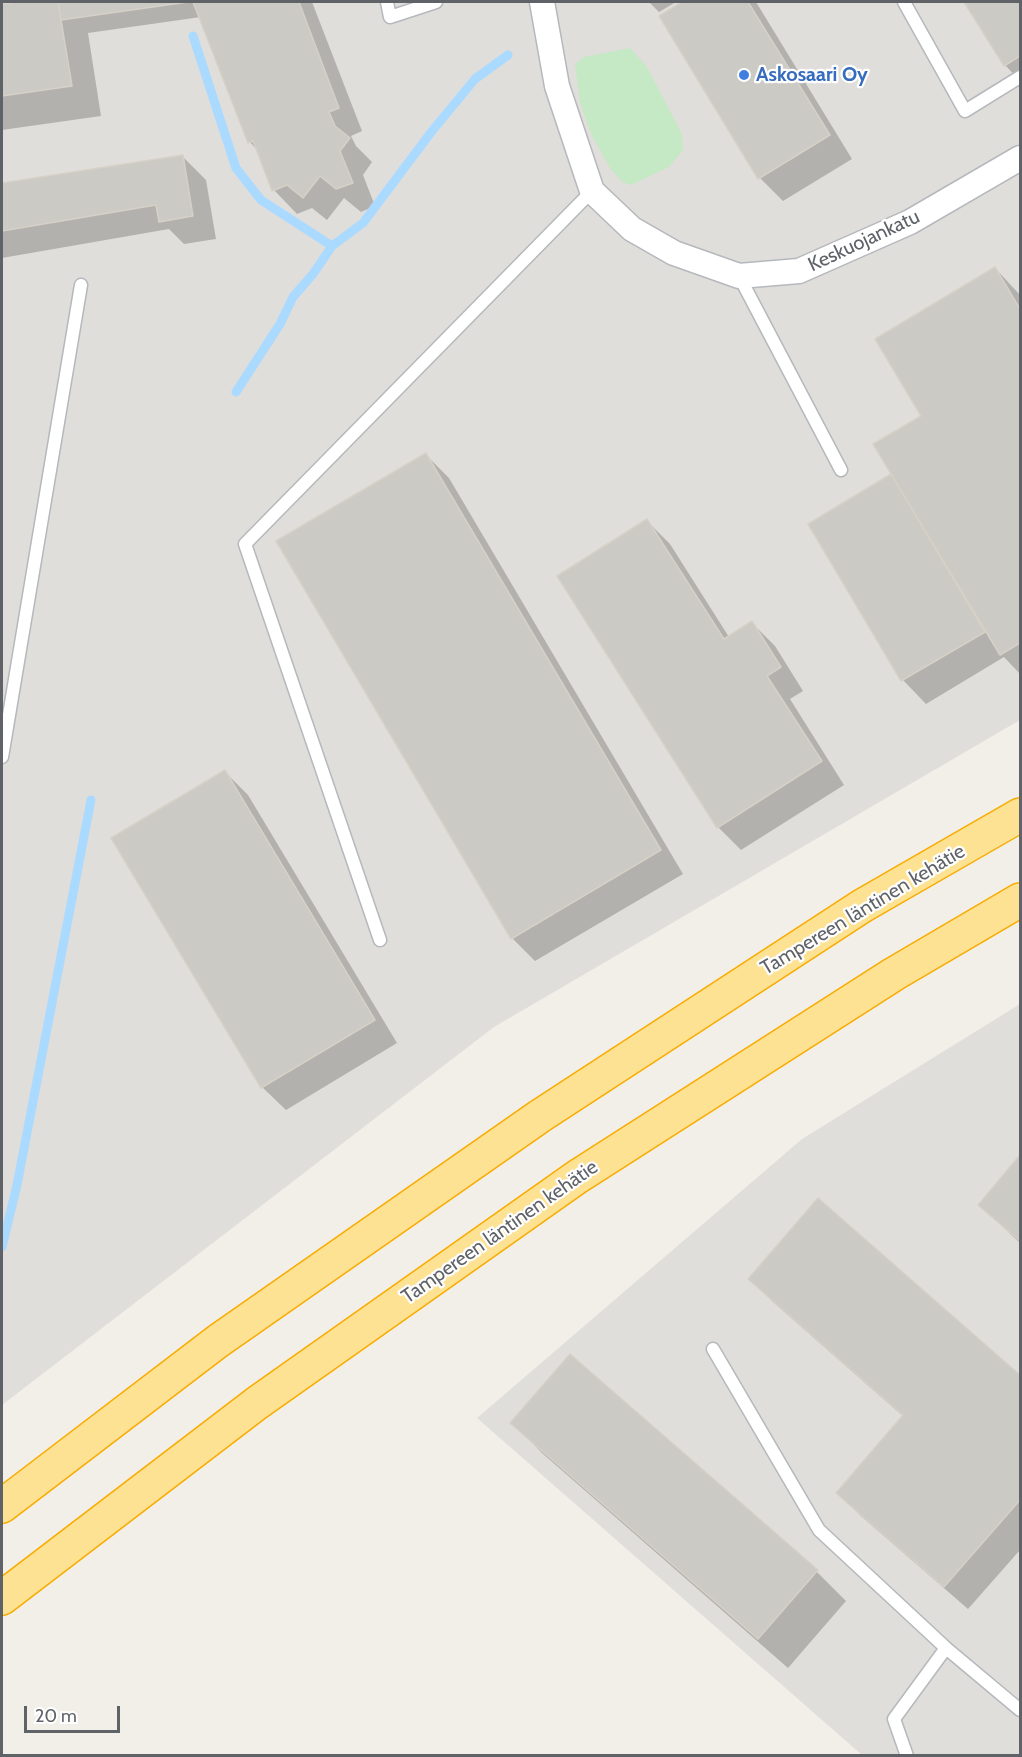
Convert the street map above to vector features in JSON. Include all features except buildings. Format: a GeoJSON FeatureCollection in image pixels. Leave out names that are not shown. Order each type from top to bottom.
{"type":"FeatureCollection","features":[{"type":"Feature","properties":{"kind":"highway","name":"Tampereen läntinen kehätie"},"geometry":{"type":"LineString","coordinates":[[2,1506],[218,1341],[540,1116],[862,906],[1020,815]]}},
{"type":"Feature","properties":{"kind":"highway","name":"Tampereen läntinen kehätie"},"geometry":{"type":"LineString","coordinates":[[2,1598],[257,1403],[577,1176],[894,974],[1020,900]]}},
{"type":"Feature","properties":{"kind":"street","name":"Keskuojankatu"},"geometry":{"type":"LineString","coordinates":[[542,2],[557,86],[592,191],[632,230],[674,253],[739,276],[799,271],[909,222],[1020,158]]}},
{"type":"Feature","properties":{"kind":"lane"},"geometry":{"type":"LineString","coordinates":[[387,2],[390,17],[436,2]]}},
{"type":"Feature","properties":{"kind":"lane"},"geometry":{"type":"LineString","coordinates":[[904,2],[965,111],[1020,77]]}},
{"type":"Feature","properties":{"kind":"lane"},"geometry":{"type":"LineString","coordinates":[[380,940],[244,543],[592,191]]}},
{"type":"Feature","properties":{"kind":"lane"},"geometry":{"type":"LineString","coordinates":[[739,276],[841,470]]}},
{"type":"Feature","properties":{"kind":"lane"},"geometry":{"type":"LineString","coordinates":[[2,757],[81,285]]}},
{"type":"Feature","properties":{"kind":"lane"},"geometry":{"type":"LineString","coordinates":[[713,1349],[819,1530],[946,1648],[1020,1710]]}},
{"type":"Feature","properties":{"kind":"lane"},"geometry":{"type":"LineString","coordinates":[[907,1755],[894,1719],[946,1648]]}},
{"type":"Feature","properties":{"kind":"shaded area"},"geometry":{"type":"Polygon","coordinates":[[[2,2],[1020,2],[1020,720],[494,1027],[2,1405],[2,2]]]}},
{"type":"Feature","properties":{"kind":"shaded area"},"geometry":{"type":"Polygon","coordinates":[[[1020,1004],[1020,1755],[862,1755],[477,1418],[802,1139],[1020,1004]]]}},
{"type":"Feature","properties":{"kind":"green space"},"geometry":{"type":"Polygon","coordinates":[[[630,48],[647,67],[682,134],[683,150],[669,167],[631,185],[622,182],[610,168],[591,134],[580,102],[575,64],[584,57],[630,48]]]}},
{"type":"Feature","properties":{"kind":"waterway"},"geometry":{"type":"LineString","coordinates":[[193,36],[236,168],[261,200],[332,246]]}},
{"type":"Feature","properties":{"kind":"waterway"},"geometry":{"type":"LineString","coordinates":[[236,392],[280,324],[293,297],[313,274],[332,246],[363,223],[432,131],[475,79],[508,55]]}},
{"type":"Feature","properties":{"kind":"waterway"},"geometry":{"type":"LineString","coordinates":[[2,1247],[17,1185],[91,800]]}},
{"type":"Feature","properties":{"kind":"place","name":"Askosaari Oy"},"geometry":{"type":"Point","coordinates":[744,75]}}]}
